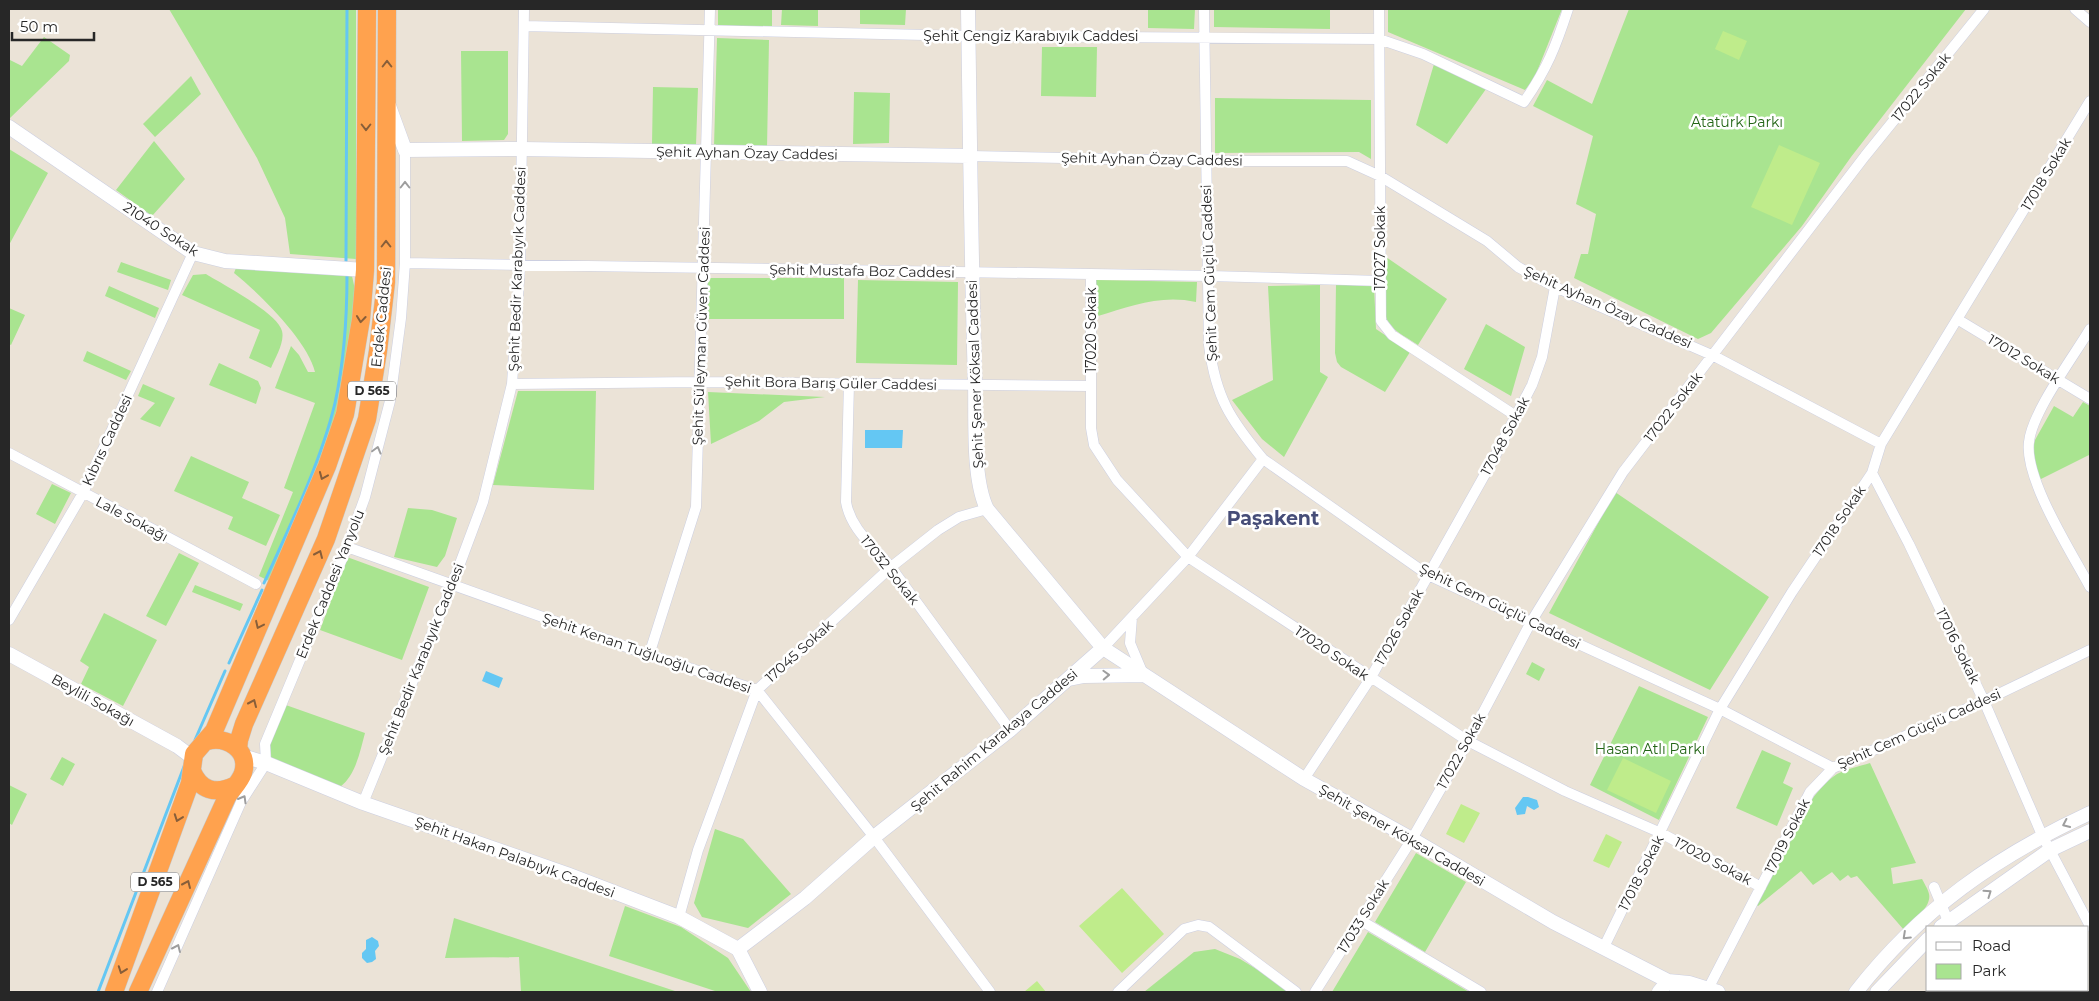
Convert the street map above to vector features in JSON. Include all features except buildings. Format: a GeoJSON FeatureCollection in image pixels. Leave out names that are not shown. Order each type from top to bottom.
{"type":"FeatureCollection","features":[{"type":"Feature","properties":{"kind":"highway","name":"Erdek Caddesi"},"geometry":{"type":"LineString","coordinates":[[114,992],[186,794],[197,755],[214,731],[327,466],[345,414],[361,319],[364,270],[367,9]]}},
{"type":"Feature","properties":{"kind":"highway","name":"Erdek Caddesi"},"geometry":{"type":"LineString","coordinates":[[138,992],[239,766],[239,740],[244,724],[326,539],[367,419],[378,352],[386,282],[387,9]]}},
{"type":"Feature","properties":{"kind":"highway"},"geometry":{"type":"LineString","coordinates":[[215,739],[224,740],[239,766],[218,792],[202,786],[196,780],[197,755],[215,739]]}},
{"type":"Feature","properties":{"kind":"main road","name":"Şehit Şener Köksal Caddesi"},"geometry":{"type":"LineString","coordinates":[[968,9],[975,385],[979,478],[981,497],[987,509],[1103,648],[1304,779],[1603,949],[1668,981],[1684,992]]}},
{"type":"Feature","properties":{"kind":"main road"},"geometry":{"type":"LineString","coordinates":[[387,99],[405,150]]}},
{"type":"Feature","properties":{"kind":"main road","name":"21040 Sokak"},"geometry":{"type":"LineString","coordinates":[[9,127],[193,254],[225,261],[364,270]]}},
{"type":"Feature","properties":{"kind":"main road","name":"Şehit Ayhan Özay Caddesi"},"geometry":{"type":"LineString","coordinates":[[405,150],[522,149],[970,156]]}},
{"type":"Feature","properties":{"kind":"main road","name":"Şehit Rahim Karakaya Caddesi"},"geometry":{"type":"LineString","coordinates":[[738,949],[805,898],[874,837],[1010,730],[1103,648]]}},
{"type":"Feature","properties":{"kind":"main road","name":"Beylili Sokağı"},"geometry":{"type":"LineString","coordinates":[[9,654],[177,746],[197,755]]}},
{"type":"Feature","properties":{"kind":"main road"},"geometry":{"type":"LineString","coordinates":[[1068,679],[1144,674]]}},
{"type":"Feature","properties":{"kind":"main road","name":"Şehit Hakan Palabıyık Caddesi"},"geometry":{"type":"LineString","coordinates":[[239,766],[263,762],[363,803],[567,874],[679,917],[738,949]]}},
{"type":"Feature","properties":{"kind":"main road"},"geometry":{"type":"LineString","coordinates":[[1856,992],[1893,948],[1941,902],[1985,871],[2042,835],[2090,813]]}},
{"type":"Feature","properties":{"kind":"main road"},"geometry":{"type":"LineString","coordinates":[[1945,924],[2050,850],[2090,831]]}},
{"type":"Feature","properties":{"kind":"main road"},"geometry":{"type":"LineString","coordinates":[[1877,992],[1926,941]]}},
{"type":"Feature","properties":{"kind":"main road"},"geometry":{"type":"LineString","coordinates":[[738,949],[760,992]]}},
{"type":"Feature","properties":{"kind":"main road"},"geometry":{"type":"LineString","coordinates":[[1659,992],[1668,981]]}},
{"type":"Feature","properties":{"kind":"main road","name":"Şehit Şener Köksal Caddesi"},"geometry":{"type":"LineString","coordinates":[[1668,981],[1689,983],[1713,991]]}},
{"type":"Feature","properties":{"kind":"street","name":"Şehit Bedir Karabıyık Caddesi"},"geometry":{"type":"LineString","coordinates":[[363,803],[452,584],[483,502],[512,384],[520,266],[524,9]]}},
{"type":"Feature","properties":{"kind":"street","name":"Şehit Süleyman Güven Caddesi"},"geometry":{"type":"LineString","coordinates":[[649,655],[696,507],[710,9]]}},
{"type":"Feature","properties":{"kind":"street","name":"Şehit Cem Güçlü Caddesi"},"geometry":{"type":"LineString","coordinates":[[1204,9],[1205,161],[1210,276],[1209,345],[1213,373],[1220,396],[1242,434],[1264,459],[1428,574],[1720,710],[1833,768],[1984,702],[2090,650]]}},
{"type":"Feature","properties":{"kind":"street","name":"17027 Sokak"},"geometry":{"type":"LineString","coordinates":[[1379,9],[1379,315],[1387,331],[1516,416]]}},
{"type":"Feature","properties":{"kind":"street","name":"Şehit Cengiz Karabıyık Caddesi"},"geometry":{"type":"LineString","coordinates":[[524,26],[969,36],[1379,39],[1423,54],[1524,102],[1544,74],[1568,9]]}},
{"type":"Feature","properties":{"kind":"street","name":"17022 Sokak"},"geometry":{"type":"LineString","coordinates":[[1412,839],[1468,741],[1531,622],[1623,472],[1714,356],[1865,156],[1984,9]]}},
{"type":"Feature","properties":{"kind":"street"},"geometry":{"type":"LineString","coordinates":[[2079,10],[2090,22]]}},
{"type":"Feature","properties":{"kind":"street","name":"17018 Sokak"},"geometry":{"type":"LineString","coordinates":[[1603,949],[1720,710],[1792,592],[1872,472],[1882,444],[2090,101]]}},
{"type":"Feature","properties":{"kind":"street","name":"Erdek Caddesi Yanyolu"},"geometry":{"type":"LineString","coordinates":[[263,762],[268,736],[347,547],[365,497],[390,401],[401,318],[404,263],[405,150]]}},
{"type":"Feature","properties":{"kind":"street","name":"Şehit Ayhan Özay Caddesi"},"geometry":{"type":"LineString","coordinates":[[970,156],[1205,161],[1347,161],[1380,176],[1487,241],[1518,267],[1554,287],[1714,356],[1882,444]]}},
{"type":"Feature","properties":{"kind":"street","name":"Kıbrıs Caddesi"},"geometry":{"type":"LineString","coordinates":[[9,620],[83,493],[193,254]]}},
{"type":"Feature","properties":{"kind":"street","name":"Şehit Mustafa Boz Caddesi"},"geometry":{"type":"LineString","coordinates":[[404,263],[1210,276],[1380,281]]}},
{"type":"Feature","properties":{"kind":"street","name":"17020 Sokak"},"geometry":{"type":"LineString","coordinates":[[1091,275],[1090,386],[1091,428],[1094,445],[1117,480],[1188,557],[1370,679],[1468,741],[1565,790],[1661,833],[1761,887]]}},
{"type":"Feature","properties":{"kind":"street","name":"17048 Sokak"},"geometry":{"type":"LineString","coordinates":[[1428,574],[1532,385],[1542,357],[1554,287]]}},
{"type":"Feature","properties":{"kind":"street","name":"17012 Sokak"},"geometry":{"type":"LineString","coordinates":[[1957,319],[2090,400]]}},
{"type":"Feature","properties":{"kind":"street"},"geometry":{"type":"LineString","coordinates":[[2090,329],[2035,419],[2028,442],[2036,485],[2090,587]]}},
{"type":"Feature","properties":{"kind":"street","name":"Şehit Bora Barış Güler Caddesi"},"geometry":{"type":"LineString","coordinates":[[512,384],[699,382],[1090,386]]}},
{"type":"Feature","properties":{"kind":"street","name":"17032 Sokak"},"geometry":{"type":"LineString","coordinates":[[849,383],[847,510],[857,529],[891,567],[1010,730]]}},
{"type":"Feature","properties":{"kind":"street","name":"Lale Sokağı"},"geometry":{"type":"LineString","coordinates":[[9,453],[256,584]]}},
{"type":"Feature","properties":{"kind":"street","name":"Şehit Rahim Karakaya Caddesi"},"geometry":{"type":"LineString","coordinates":[[1103,648],[1188,557],[1264,459]]}},
{"type":"Feature","properties":{"kind":"street","name":"17016 Sokak"},"geometry":{"type":"LineString","coordinates":[[1872,472],[1909,544],[1984,702],[2042,835],[2090,926]]}},
{"type":"Feature","properties":{"kind":"street","name":"17045 Sokak"},"geometry":{"type":"LineString","coordinates":[[679,917],[701,842],[757,690],[891,567],[938,530],[959,517],[987,509]]}},
{"type":"Feature","properties":{"kind":"street","name":"Şehit Kenan Tuğluoğlu Caddesi"},"geometry":{"type":"LineString","coordinates":[[347,547],[649,655],[757,690],[874,837],[990,992]]}},
{"type":"Feature","properties":{"kind":"street","name":"17026 Sokak"},"geometry":{"type":"LineString","coordinates":[[1304,779],[1370,679],[1428,574]]}},
{"type":"Feature","properties":{"kind":"street"},"geometry":{"type":"LineString","coordinates":[[1132,617],[1130,643],[1144,674]]}},
{"type":"Feature","properties":{"kind":"street"},"geometry":{"type":"LineString","coordinates":[[157,992],[241,802],[263,762]]}},
{"type":"Feature","properties":{"kind":"street","name":"17019 Sokak"},"geometry":{"type":"LineString","coordinates":[[1713,991],[1761,887],[1810,792],[1833,768]]}},
{"type":"Feature","properties":{"kind":"street","name":"17033 Sokak"},"geometry":{"type":"LineString","coordinates":[[1315,992],[1412,839]]}},
{"type":"Feature","properties":{"kind":"street"},"geometry":{"type":"LineString","coordinates":[[1934,887],[1941,902],[1945,924]]}},
{"type":"Feature","properties":{"kind":"street"},"geometry":{"type":"LineString","coordinates":[[1360,920],[1481,992]]}},
{"type":"Feature","properties":{"kind":"street"},"geometry":{"type":"LineString","coordinates":[[1118,992],[1184,929],[1198,925],[1209,927],[1296,992]]}},
{"type":"Feature","properties":{"kind":"green space"},"geometry":{"type":"Polygon","coordinates":[[[169,9],[356,9],[356,259],[290,254],[285,218],[257,158],[169,9]]]}},
{"type":"Feature","properties":{"kind":"green space"},"geometry":{"type":"Polygon","coordinates":[[[718,9],[772,9],[772,27],[718,27],[718,9]]]}},
{"type":"Feature","properties":{"kind":"green space"},"geometry":{"type":"Polygon","coordinates":[[[782,9],[818,9],[818,26],[781,25],[782,9]]]}},
{"type":"Feature","properties":{"kind":"green space"},"geometry":{"type":"Polygon","coordinates":[[[860,9],[906,9],[905,25],[860,24],[860,9]]]}},
{"type":"Feature","properties":{"kind":"green space"},"geometry":{"type":"Polygon","coordinates":[[[1148,9],[1195,9],[1194,29],[1148,28],[1148,9]]]}},
{"type":"Feature","properties":{"kind":"green space"},"geometry":{"type":"Polygon","coordinates":[[[1214,9],[1330,9],[1330,29],[1214,27],[1214,9]]]}},
{"type":"Feature","properties":{"kind":"green space"},"geometry":{"type":"Polygon","coordinates":[[[1388,9],[1562,9],[1534,79],[1525,90],[1388,32],[1388,9]]]}},
{"type":"Feature","properties":{"kind":"green space","name":"Atatürk Parkı"},"geometry":{"type":"Polygon","coordinates":[[[1629,9],[1966,9],[1851,157],[1802,226],[1711,333],[1698,339],[1574,278],[1581,254],[1588,254],[1596,214],[1576,204],[1593,136],[1533,106],[1547,80],[1592,104],[1629,9]]]}},
{"type":"Feature","properties":{"kind":"green space"},"geometry":{"type":"Polygon","coordinates":[[[1723,31],[1747,41],[1739,60],[1715,49],[1723,31]]]}},
{"type":"Feature","properties":{"kind":"green space"},"geometry":{"type":"Polygon","coordinates":[[[44,37],[70,55],[69,61],[10,118],[9,62],[10,60],[22,66],[44,37]]]}},
{"type":"Feature","properties":{"kind":"green space"},"geometry":{"type":"Polygon","coordinates":[[[717,38],[769,40],[767,148],[714,146],[717,38]]]}},
{"type":"Feature","properties":{"kind":"green space"},"geometry":{"type":"Polygon","coordinates":[[[1042,47],[1097,47],[1096,97],[1041,96],[1042,47]]]}},
{"type":"Feature","properties":{"kind":"green space"},"geometry":{"type":"Polygon","coordinates":[[[461,51],[508,51],[508,134],[504,140],[462,141],[461,51]]]}},
{"type":"Feature","properties":{"kind":"green space"},"geometry":{"type":"Polygon","coordinates":[[[1434,64],[1486,89],[1447,144],[1416,125],[1434,64]]]}},
{"type":"Feature","properties":{"kind":"green space"},"geometry":{"type":"Polygon","coordinates":[[[191,76],[201,94],[155,137],[143,124],[191,76]]]}},
{"type":"Feature","properties":{"kind":"green space"},"geometry":{"type":"Polygon","coordinates":[[[653,87],[698,88],[696,145],[652,144],[653,87]]]}},
{"type":"Feature","properties":{"kind":"green space"},"geometry":{"type":"Polygon","coordinates":[[[854,92],[890,93],[889,143],[853,144],[854,92]]]}},
{"type":"Feature","properties":{"kind":"green space"},"geometry":{"type":"Polygon","coordinates":[[[1215,98],[1371,100],[1371,159],[1359,152],[1215,153],[1215,98]]]}},
{"type":"Feature","properties":{"kind":"green space"},"geometry":{"type":"Polygon","coordinates":[[[154,141],[185,179],[152,216],[116,190],[154,141]]]}},
{"type":"Feature","properties":{"kind":"green space"},"geometry":{"type":"Polygon","coordinates":[[[1779,145],[1820,163],[1792,225],[1751,207],[1779,145]]]}},
{"type":"Feature","properties":{"kind":"green space"},"geometry":{"type":"Polygon","coordinates":[[[9,149],[48,173],[9,245],[9,149]]]}},
{"type":"Feature","properties":{"kind":"green space"},"geometry":{"type":"Polygon","coordinates":[[[1386,257],[1447,299],[1418,345],[1395,330],[1386,317],[1384,292],[1386,257]]]}},
{"type":"Feature","properties":{"kind":"green space"},"geometry":{"type":"Polygon","coordinates":[[[121,262],[171,280],[168,290],[117,272],[121,262]]]}},
{"type":"Feature","properties":{"kind":"green space"},"geometry":{"type":"Polygon","coordinates":[[[236,268],[297,268],[352,276],[357,299],[339,416],[273,583],[259,576],[293,492],[284,488],[315,403],[275,388],[291,346],[299,355],[308,372],[315,372],[303,346],[293,332],[256,292],[234,273],[236,268]]]}},
{"type":"Feature","properties":{"kind":"green space"},"geometry":{"type":"Polygon","coordinates":[[[206,274],[260,308],[278,324],[283,335],[271,368],[249,358],[260,330],[182,295],[193,275],[206,274]]]}},
{"type":"Feature","properties":{"kind":"green space"},"geometry":{"type":"Polygon","coordinates":[[[707,278],[844,278],[844,319],[707,319],[707,278]]]}},
{"type":"Feature","properties":{"kind":"green space"},"geometry":{"type":"Polygon","coordinates":[[[858,280],[958,282],[957,365],[856,363],[858,280]]]}},
{"type":"Feature","properties":{"kind":"green space"},"geometry":{"type":"Polygon","coordinates":[[[1096,280],[1197,282],[1196,302],[1171,299],[1158,300],[1098,316],[1096,280]]]}},
{"type":"Feature","properties":{"kind":"green space"},"geometry":{"type":"Polygon","coordinates":[[[1336,284],[1374,286],[1376,329],[1410,352],[1385,392],[1341,367],[1337,362],[1335,353],[1336,284]]]}},
{"type":"Feature","properties":{"kind":"green space"},"geometry":{"type":"Polygon","coordinates":[[[1320,285],[1320,372],[1328,377],[1284,457],[1262,439],[1232,400],[1273,380],[1268,286],[1320,285]]]}},
{"type":"Feature","properties":{"kind":"green space"},"geometry":{"type":"Polygon","coordinates":[[[109,286],[159,308],[155,318],[105,296],[109,286]]]}},
{"type":"Feature","properties":{"kind":"green space"},"geometry":{"type":"Polygon","coordinates":[[[9,308],[25,315],[11,345],[9,344],[9,308]]]}},
{"type":"Feature","properties":{"kind":"green space"},"geometry":{"type":"Polygon","coordinates":[[[1486,324],[1525,347],[1511,396],[1464,369],[1486,324]]]}},
{"type":"Feature","properties":{"kind":"green space"},"geometry":{"type":"Polygon","coordinates":[[[87,351],[131,371],[126,380],[83,361],[87,351]]]}},
{"type":"Feature","properties":{"kind":"green space"},"geometry":{"type":"Polygon","coordinates":[[[219,363],[258,381],[261,388],[256,404],[209,385],[219,363]]]}},
{"type":"Feature","properties":{"kind":"green space"},"geometry":{"type":"Polygon","coordinates":[[[143,384],[175,398],[160,427],[140,419],[155,403],[138,396],[143,384]]]}},
{"type":"Feature","properties":{"kind":"green space"},"geometry":{"type":"Polygon","coordinates":[[[518,391],[596,391],[594,490],[493,485],[518,391]]]}},
{"type":"Feature","properties":{"kind":"green space"},"geometry":{"type":"Polygon","coordinates":[[[708,392],[825,397],[784,402],[759,421],[711,444],[708,392]]]}},
{"type":"Feature","properties":{"kind":"green space"},"geometry":{"type":"Polygon","coordinates":[[[2083,402],[2090,406],[2089,455],[2039,480],[2032,451],[2035,440],[2054,406],[2073,417],[2083,402]]]}},
{"type":"Feature","properties":{"kind":"green space"},"geometry":{"type":"Polygon","coordinates":[[[191,456],[249,482],[242,498],[280,515],[266,546],[228,529],[233,517],[174,491],[191,456]]]}},
{"type":"Feature","properties":{"kind":"green space"},"geometry":{"type":"Polygon","coordinates":[[[52,484],[71,493],[55,524],[36,514],[52,484]]]}},
{"type":"Feature","properties":{"kind":"green space"},"geometry":{"type":"Polygon","coordinates":[[[1615,492],[1769,597],[1710,690],[1549,613],[1615,492]]]}},
{"type":"Feature","properties":{"kind":"green space"},"geometry":{"type":"Polygon","coordinates":[[[408,508],[432,510],[457,518],[445,556],[437,567],[394,557],[408,508]]]}},
{"type":"Feature","properties":{"kind":"green space"},"geometry":{"type":"Polygon","coordinates":[[[179,553],[199,563],[166,626],[146,616],[179,553]]]}},
{"type":"Feature","properties":{"kind":"green space"},"geometry":{"type":"Polygon","coordinates":[[[347,557],[429,587],[402,660],[320,630],[347,557]]]}},
{"type":"Feature","properties":{"kind":"green space"},"geometry":{"type":"Polygon","coordinates":[[[195,585],[243,604],[240,611],[192,592],[195,585]]]}},
{"type":"Feature","properties":{"kind":"green space"},"geometry":{"type":"Polygon","coordinates":[[[104,613],[157,640],[123,706],[81,684],[89,667],[80,661],[104,613]]]}},
{"type":"Feature","properties":{"kind":"green space"},"geometry":{"type":"Polygon","coordinates":[[[1532,662],[1545,669],[1539,681],[1526,674],[1532,662]]]}},
{"type":"Feature","properties":{"kind":"green space","name":"Hasan Atlı Parkı"},"geometry":{"type":"Polygon","coordinates":[[[1639,686],[1708,717],[1659,820],[1590,785],[1639,686]]]}},
{"type":"Feature","properties":{"kind":"green space"},"geometry":{"type":"Polygon","coordinates":[[[283,704],[365,733],[354,769],[340,787],[269,762],[267,744],[283,704]]]}},
{"type":"Feature","properties":{"kind":"green space"},"geometry":{"type":"Polygon","coordinates":[[[1762,750],[1791,763],[1783,783],[1793,788],[1777,826],[1736,808],[1762,750]]]}},
{"type":"Feature","properties":{"kind":"green space"},"geometry":{"type":"Polygon","coordinates":[[[62,757],[75,764],[63,786],[50,779],[62,757]]]}},
{"type":"Feature","properties":{"kind":"green space"},"geometry":{"type":"Polygon","coordinates":[[[1623,758],[1671,781],[1656,813],[1607,790],[1623,758]]]}},
{"type":"Feature","properties":{"kind":"green space"},"geometry":{"type":"Polygon","coordinates":[[[1870,763],[1916,863],[1891,868],[1893,884],[1922,879],[1929,894],[1925,909],[1904,930],[1857,876],[1851,878],[1848,875],[1840,881],[1832,872],[1813,885],[1801,871],[1758,906],[1755,904],[1790,834],[1801,815],[1824,784],[1837,774],[1870,763]]]}},
{"type":"Feature","properties":{"kind":"green space"},"geometry":{"type":"Polygon","coordinates":[[[9,785],[27,794],[12,825],[9,823],[9,785]]]}},
{"type":"Feature","properties":{"kind":"green space"},"geometry":{"type":"Polygon","coordinates":[[[1461,804],[1480,813],[1464,843],[1446,834],[1461,804]]]}},
{"type":"Feature","properties":{"kind":"green space"},"geometry":{"type":"Polygon","coordinates":[[[715,829],[743,839],[791,894],[748,928],[702,917],[694,903],[715,829]]]}},
{"type":"Feature","properties":{"kind":"green space"},"geometry":{"type":"Polygon","coordinates":[[[1606,834],[1622,842],[1609,868],[1593,861],[1606,834]]]}},
{"type":"Feature","properties":{"kind":"green space"},"geometry":{"type":"Polygon","coordinates":[[[1416,853],[1466,882],[1425,952],[1375,922],[1416,853]]]}},
{"type":"Feature","properties":{"kind":"green space"},"geometry":{"type":"Polygon","coordinates":[[[1122,888],[1164,934],[1122,973],[1079,926],[1122,888]]]}},
{"type":"Feature","properties":{"kind":"green space"},"geometry":{"type":"Polygon","coordinates":[[[625,906],[681,927],[728,958],[751,992],[718,992],[609,956],[625,906]]]}},
{"type":"Feature","properties":{"kind":"green space"},"geometry":{"type":"Polygon","coordinates":[[[454,918],[678,992],[521,992],[519,957],[445,958],[454,918]]]}},
{"type":"Feature","properties":{"kind":"green space"},"geometry":{"type":"Polygon","coordinates":[[[1368,932],[1469,992],[1332,992],[1368,932]]]}},
{"type":"Feature","properties":{"kind":"green space"},"geometry":{"type":"Polygon","coordinates":[[[1215,949],[1240,959],[1294,992],[1144,992],[1194,952],[1215,949]]]}},
{"type":"Feature","properties":{"kind":"green space"},"geometry":{"type":"Polygon","coordinates":[[[1037,981],[1046,992],[1024,992],[1037,981]]]}},
{"type":"Feature","properties":{"kind":"water"},"geometry":{"type":"Polygon","coordinates":[[[865,430],[903,430],[902,448],[865,448],[865,430]]]}},
{"type":"Feature","properties":{"kind":"water"},"geometry":{"type":"Polygon","coordinates":[[[486,671],[503,678],[499,688],[482,681],[486,671]]]}},
{"type":"Feature","properties":{"kind":"water"},"geometry":{"type":"Polygon","coordinates":[[[1523,797],[1537,800],[1539,807],[1534,810],[1527,806],[1525,814],[1517,815],[1515,808],[1523,797]]]}},
{"type":"Feature","properties":{"kind":"water"},"geometry":{"type":"Polygon","coordinates":[[[372,937],[378,941],[379,946],[375,951],[376,959],[367,963],[362,958],[362,953],[366,949],[366,940],[372,937]]]}},
{"type":"Feature","properties":{"kind":"waterway"},"geometry":{"type":"LineString","coordinates":[[346,261],[347,9]]}},
{"type":"Feature","properties":{"kind":"waterway"},"geometry":{"type":"LineString","coordinates":[[264,583],[313,471],[335,403],[341,372],[347,275]]}},
{"type":"Feature","properties":{"kind":"waterway"},"geometry":{"type":"LineString","coordinates":[[229,663],[262,590]]}},
{"type":"Feature","properties":{"kind":"waterway"},"geometry":{"type":"LineString","coordinates":[[195,740],[225,671]]}},
{"type":"Feature","properties":{"kind":"waterway"},"geometry":{"type":"LineString","coordinates":[[98,992],[185,764]]}},
{"type":"Feature","properties":{"kind":"district","name":"Paşakent"},"geometry":{"type":"Point","coordinates":[1273,518]}}]}
